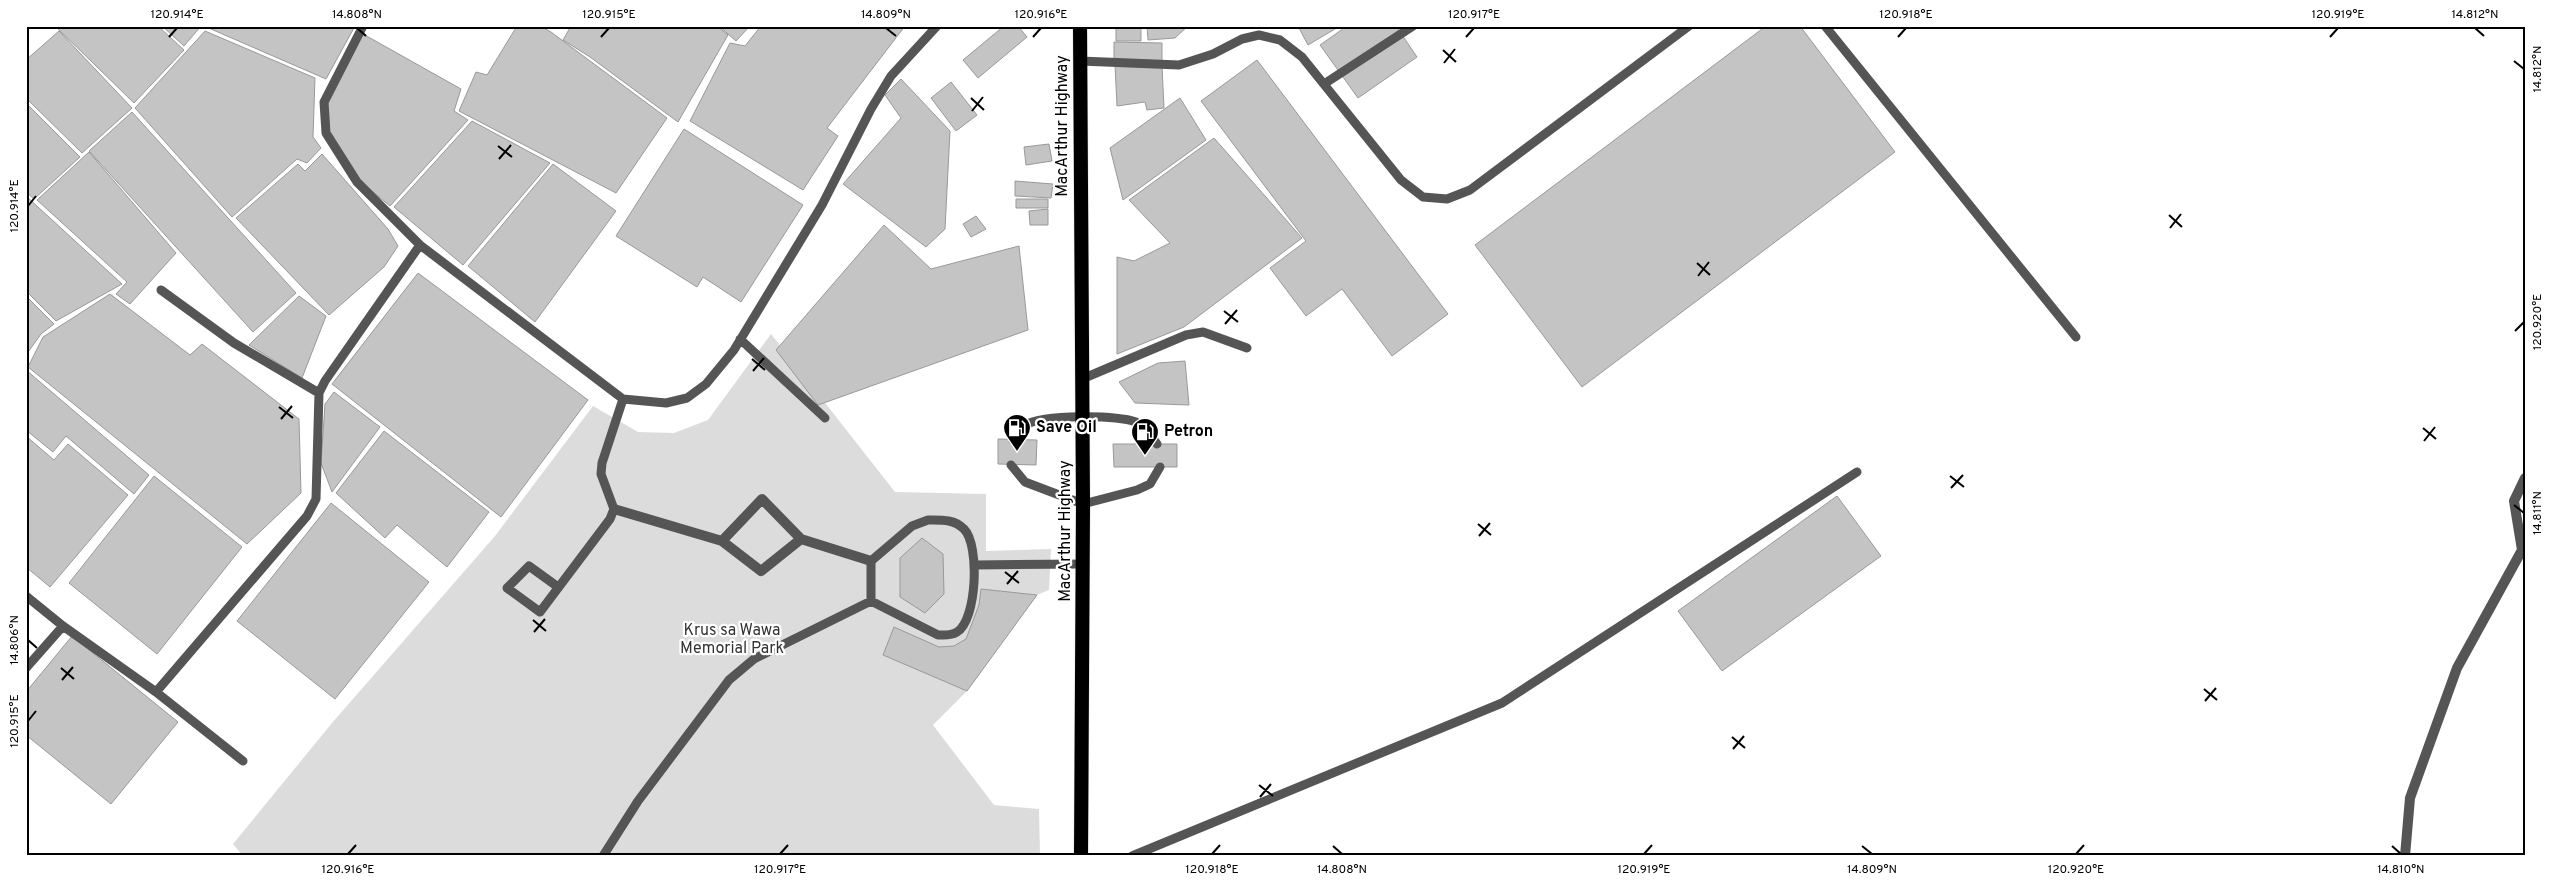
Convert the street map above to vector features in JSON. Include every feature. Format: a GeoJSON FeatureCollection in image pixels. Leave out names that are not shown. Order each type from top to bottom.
{"type":"FeatureCollection","features":[{"type":"Feature","properties":{"kind":"highway","name":"MacArthur Highway"},"geometry":{"type":"LineString","coordinates":[[1080,26],[1083,416],[1081,856]]}},
{"type":"Feature","properties":{"kind":"street"},"geometry":{"type":"LineString","coordinates":[[2405,856],[2410,798],[2457,668],[2522,550],[2514,501],[2525,478]]}},
{"type":"Feature","properties":{"kind":"street"},"geometry":{"type":"LineString","coordinates":[[722,541],[762,499],[801,539],[870,561]]}},
{"type":"Feature","properties":{"kind":"street"},"geometry":{"type":"LineString","coordinates":[[614,509],[722,541],[761,571],[801,539]]}},
{"type":"Feature","properties":{"kind":"lane"},"geometry":{"type":"LineString","coordinates":[[363,26],[324,102],[326,133],[357,182],[420,245],[623,399],[666,403],[686,398],[706,384],[740,339],[822,205],[871,109],[891,76],[937,26]]}},
{"type":"Feature","properties":{"kind":"lane"},"geometry":{"type":"LineString","coordinates":[[1324,84],[1413,26]]}},
{"type":"Feature","properties":{"kind":"lane"},"geometry":{"type":"LineString","coordinates":[[1080,61],[1179,66],[1213,54],[1242,39],[1259,35],[1280,40],[1302,56],[1400,180],[1423,197],[1447,199],[1470,190],[1689,26]]}},
{"type":"Feature","properties":{"kind":"lane"},"geometry":{"type":"LineString","coordinates":[[1825,26],[2076,337]]}},
{"type":"Feature","properties":{"kind":"lane"},"geometry":{"type":"LineString","coordinates":[[156,692],[307,516],[316,499],[320,393],[325,381],[420,245]]}},
{"type":"Feature","properties":{"kind":"lane"},"geometry":{"type":"LineString","coordinates":[[161,290],[234,343],[320,393]]}},
{"type":"Feature","properties":{"kind":"lane"},"geometry":{"type":"LineString","coordinates":[[1082,379],[1186,336],[1204,332],[1246,348]]}},
{"type":"Feature","properties":{"kind":"lane"},"geometry":{"type":"LineString","coordinates":[[740,339],[825,418]]}},
{"type":"Feature","properties":{"kind":"lane"},"geometry":{"type":"LineString","coordinates":[[558,587],[530,566],[507,588],[540,612],[610,518],[614,509],[601,474],[602,463],[623,399]]}},
{"type":"Feature","properties":{"kind":"lane"},"geometry":{"type":"LineString","coordinates":[[1013,440],[1025,425],[1040,420],[1083,416],[1136,422],[1148,432],[1156,444]]}},
{"type":"Feature","properties":{"kind":"lane"},"geometry":{"type":"LineString","coordinates":[[1011,465],[1025,482],[1083,504],[1137,490],[1150,484],[1160,467]]}},
{"type":"Feature","properties":{"kind":"lane"},"geometry":{"type":"LineString","coordinates":[[1132,856],[1502,703],[1857,472]]}},
{"type":"Feature","properties":{"kind":"lane"},"geometry":{"type":"LineString","coordinates":[[928,520],[948,520],[964,529],[972,544],[974,565],[972,603],[965,623],[959,632],[950,635],[938,635],[871,601],[870,561],[912,526],[928,520]]}},
{"type":"Feature","properties":{"kind":"lane"},"geometry":{"type":"LineString","coordinates":[[974,565],[1083,564]]}},
{"type":"Feature","properties":{"kind":"lane"},"geometry":{"type":"LineString","coordinates":[[26,596],[64,626],[156,692],[243,761]]}},
{"type":"Feature","properties":{"kind":"lane"},"geometry":{"type":"LineString","coordinates":[[603,856],[638,800],[729,680],[754,659],[871,601]]}},
{"type":"Feature","properties":{"kind":"lane"},"geometry":{"type":"LineString","coordinates":[[26,668],[64,626]]}},
{"type":"Feature","properties":{"kind":"green space","name":"Krus sa Wawa Memorial Park"},"geometry":{"type":"Polygon","coordinates":[[[771,334],[895,492],[986,494],[986,551],[1051,549],[1049,590],[1037,595],[967,691],[933,725],[994,805],[1039,809],[1040,856],[243,856],[233,844],[332,723],[495,536],[593,406],[638,432],[674,433],[708,420],[771,334]]]}},
{"type":"Feature","properties":{"kind":"building"},"geometry":{"type":"Polygon","coordinates":[[[55,26],[158,26],[184,50],[134,103],[55,26]]]}},
{"type":"Feature","properties":{"kind":"building"},"geometry":{"type":"Polygon","coordinates":[[[162,26],[201,26],[184,46],[162,26]]]}},
{"type":"Feature","properties":{"kind":"building"},"geometry":{"type":"Polygon","coordinates":[[[204,26],[355,26],[326,79],[204,26]]]}},
{"type":"Feature","properties":{"kind":"building"},"geometry":{"type":"Polygon","coordinates":[[[517,26],[540,26],[551,32],[667,118],[616,193],[459,111],[476,72],[487,75],[517,26]]]}},
{"type":"Feature","properties":{"kind":"building"},"geometry":{"type":"Polygon","coordinates":[[[571,26],[717,26],[728,35],[678,122],[590,57],[563,40],[571,26]]]}},
{"type":"Feature","properties":{"kind":"building"},"geometry":{"type":"Polygon","coordinates":[[[719,26],[750,26],[736,41],[719,26]]]}},
{"type":"Feature","properties":{"kind":"building"},"geometry":{"type":"Polygon","coordinates":[[[761,26],[905,26],[827,128],[838,136],[803,190],[690,121],[730,43],[745,46],[761,26]]]}},
{"type":"Feature","properties":{"kind":"building"},"geometry":{"type":"Polygon","coordinates":[[[1004,26],[1018,26],[1027,37],[978,78],[963,60],[1004,26]]]}},
{"type":"Feature","properties":{"kind":"building"},"geometry":{"type":"Polygon","coordinates":[[[1116,26],[1141,26],[1141,41],[1116,41],[1116,26]]]}},
{"type":"Feature","properties":{"kind":"building"},"geometry":{"type":"Polygon","coordinates":[[[1147,26],[1188,26],[1175,38],[1148,40],[1147,26]]]}},
{"type":"Feature","properties":{"kind":"building"},"geometry":{"type":"Polygon","coordinates":[[[1298,26],[1340,26],[1308,45],[1298,26]]]}},
{"type":"Feature","properties":{"kind":"building"},"geometry":{"type":"Polygon","coordinates":[[[1347,26],[1396,26],[1417,57],[1358,98],[1320,45],[1347,26]]]}},
{"type":"Feature","properties":{"kind":"building"},"geometry":{"type":"Polygon","coordinates":[[[1766,26],[1800,26],[1895,152],[1582,387],[1475,245],[1766,26]]]}},
{"type":"Feature","properties":{"kind":"building"},"geometry":{"type":"Polygon","coordinates":[[[59,31],[132,108],[82,153],[26,98],[26,60],[59,31]]]}},
{"type":"Feature","properties":{"kind":"building"},"geometry":{"type":"Polygon","coordinates":[[[205,31],[315,78],[313,137],[321,148],[307,163],[297,159],[232,217],[135,108],[205,31]]]}},
{"type":"Feature","properties":{"kind":"building"},"geometry":{"type":"Polygon","coordinates":[[[363,34],[461,89],[454,111],[468,120],[390,206],[361,182],[329,132],[327,106],[363,34]]]}},
{"type":"Feature","properties":{"kind":"building"},"geometry":{"type":"Polygon","coordinates":[[[1114,42],[1162,43],[1162,61],[1114,60],[1114,42]]]}},
{"type":"Feature","properties":{"kind":"building"},"geometry":{"type":"Polygon","coordinates":[[[1257,60],[1448,314],[1392,356],[1342,289],[1306,316],[1270,268],[1306,241],[1201,101],[1257,60]]]}},
{"type":"Feature","properties":{"kind":"building"},"geometry":{"type":"Polygon","coordinates":[[[1115,65],[1162,66],[1164,108],[1147,110],[1145,102],[1117,106],[1115,65]]]}},
{"type":"Feature","properties":{"kind":"building"},"geometry":{"type":"Polygon","coordinates":[[[901,79],[950,131],[945,229],[926,247],[843,184],[901,118],[885,95],[901,79]]]}},
{"type":"Feature","properties":{"kind":"building"},"geometry":{"type":"Polygon","coordinates":[[[951,82],[977,115],[956,131],[931,98],[951,82]]]}},
{"type":"Feature","properties":{"kind":"building"},"geometry":{"type":"Polygon","coordinates":[[[1180,98],[1206,140],[1123,200],[1110,148],[1180,98]]]}},
{"type":"Feature","properties":{"kind":"building"},"geometry":{"type":"Polygon","coordinates":[[[26,103],[80,157],[34,199],[26,192],[26,103]]]}},
{"type":"Feature","properties":{"kind":"building"},"geometry":{"type":"Polygon","coordinates":[[[132,112],[296,293],[253,332],[89,151],[132,112]]]}},
{"type":"Feature","properties":{"kind":"building"},"geometry":{"type":"Polygon","coordinates":[[[472,121],[550,163],[463,265],[394,207],[472,121]]]}},
{"type":"Feature","properties":{"kind":"building"},"geometry":{"type":"Polygon","coordinates":[[[684,129],[803,205],[741,302],[703,277],[697,287],[616,236],[684,129]]]}},
{"type":"Feature","properties":{"kind":"building"},"geometry":{"type":"Polygon","coordinates":[[[1214,138],[1302,238],[1184,327],[1117,354],[1117,257],[1134,261],[1170,243],[1129,200],[1214,138]]]}},
{"type":"Feature","properties":{"kind":"building"},"geometry":{"type":"Polygon","coordinates":[[[1049,144],[1052,161],[1026,165],[1024,147],[1049,144]]]}},
{"type":"Feature","properties":{"kind":"building"},"geometry":{"type":"Polygon","coordinates":[[[89,152],[176,253],[130,304],[116,294],[127,282],[37,200],[89,152]]]}},
{"type":"Feature","properties":{"kind":"building"},"geometry":{"type":"Polygon","coordinates":[[[322,154],[388,229],[398,246],[384,267],[329,315],[236,218],[298,164],[305,171],[322,154]]]}},
{"type":"Feature","properties":{"kind":"building"},"geometry":{"type":"Polygon","coordinates":[[[553,164],[616,211],[535,322],[468,266],[553,164]]]}},
{"type":"Feature","properties":{"kind":"building"},"geometry":{"type":"Polygon","coordinates":[[[1015,181],[1053,184],[1051,198],[1015,196],[1015,181]]]}},
{"type":"Feature","properties":{"kind":"building"},"geometry":{"type":"Polygon","coordinates":[[[26,196],[122,284],[56,321],[26,291],[26,196]]]}},
{"type":"Feature","properties":{"kind":"building"},"geometry":{"type":"Polygon","coordinates":[[[1016,199],[1048,199],[1048,208],[1016,208],[1016,199]]]}},
{"type":"Feature","properties":{"kind":"building"},"geometry":{"type":"Polygon","coordinates":[[[1048,209],[1048,225],[1030,225],[1029,211],[1048,209]]]}},
{"type":"Feature","properties":{"kind":"building"},"geometry":{"type":"Polygon","coordinates":[[[976,216],[986,229],[971,237],[963,224],[976,216]]]}},
{"type":"Feature","properties":{"kind":"building"},"geometry":{"type":"Polygon","coordinates":[[[884,225],[931,269],[1019,246],[1028,330],[818,405],[776,350],[884,225]]]}},
{"type":"Feature","properties":{"kind":"building"},"geometry":{"type":"Polygon","coordinates":[[[418,273],[588,400],[501,517],[332,384],[418,273]]]}},
{"type":"Feature","properties":{"kind":"building"},"geometry":{"type":"Polygon","coordinates":[[[110,294],[190,355],[202,344],[299,419],[301,493],[247,544],[28,367],[43,337],[110,294]]]}},
{"type":"Feature","properties":{"kind":"building"},"geometry":{"type":"Polygon","coordinates":[[[26,296],[54,324],[41,334],[26,355],[26,296]]]}},
{"type":"Feature","properties":{"kind":"building"},"geometry":{"type":"Polygon","coordinates":[[[299,296],[326,316],[302,378],[249,345],[299,296]]]}},
{"type":"Feature","properties":{"kind":"building"},"geometry":{"type":"Polygon","coordinates":[[[1185,361],[1189,405],[1135,403],[1119,382],[1158,363],[1185,361]]]}},
{"type":"Feature","properties":{"kind":"building"},"geometry":{"type":"Polygon","coordinates":[[[26,370],[149,475],[134,494],[66,436],[53,452],[26,430],[26,370]]]}},
{"type":"Feature","properties":{"kind":"building"},"geometry":{"type":"Polygon","coordinates":[[[334,392],[380,427],[332,492],[321,463],[325,404],[334,392]]]}},
{"type":"Feature","properties":{"kind":"building"},"geometry":{"type":"Polygon","coordinates":[[[384,431],[489,512],[447,567],[397,525],[385,538],[336,493],[384,431]]]}},
{"type":"Feature","properties":{"kind":"building"},"geometry":{"type":"Polygon","coordinates":[[[26,436],[54,460],[68,444],[128,495],[50,587],[26,567],[26,436]]]}},
{"type":"Feature","properties":{"kind":"building","name":"Save Oil"},"geometry":{"type":"Polygon","coordinates":[[[998,439],[1037,440],[1036,465],[998,464],[998,439]]]}},
{"type":"Feature","properties":{"kind":"building","name":"Petron"},"geometry":{"type":"Polygon","coordinates":[[[1113,444],[1177,444],[1177,467],[1114,467],[1113,444]]]}},
{"type":"Feature","properties":{"kind":"building"},"geometry":{"type":"Polygon","coordinates":[[[154,476],[242,547],[157,654],[69,583],[154,476]]]}},
{"type":"Feature","properties":{"kind":"building"},"geometry":{"type":"Polygon","coordinates":[[[1837,496],[1881,556],[1722,671],[1678,611],[1837,496]]]}},
{"type":"Feature","properties":{"kind":"building"},"geometry":{"type":"Polygon","coordinates":[[[331,503],[429,582],[335,699],[237,621],[331,503]]]}},
{"type":"Feature","properties":{"kind":"building"},"geometry":{"type":"Polygon","coordinates":[[[922,538],[943,554],[944,594],[925,613],[900,597],[900,558],[922,538]]]}},
{"type":"Feature","properties":{"kind":"building"},"geometry":{"type":"Polygon","coordinates":[[[981,589],[1037,595],[967,691],[883,655],[894,627],[939,647],[954,646],[966,639],[979,605],[981,589]]]}},
{"type":"Feature","properties":{"kind":"building"},"geometry":{"type":"Polygon","coordinates":[[[72,636],[178,722],[111,804],[26,735],[26,692],[72,636]]]}},
{"type":"Feature","properties":{"kind":"place","name":"Save Oil"},"geometry":{"type":"Point","coordinates":[1017,452]}},
{"type":"Feature","properties":{"kind":"place","name":"Petron"},"geometry":{"type":"Point","coordinates":[1145,456]}}]}
